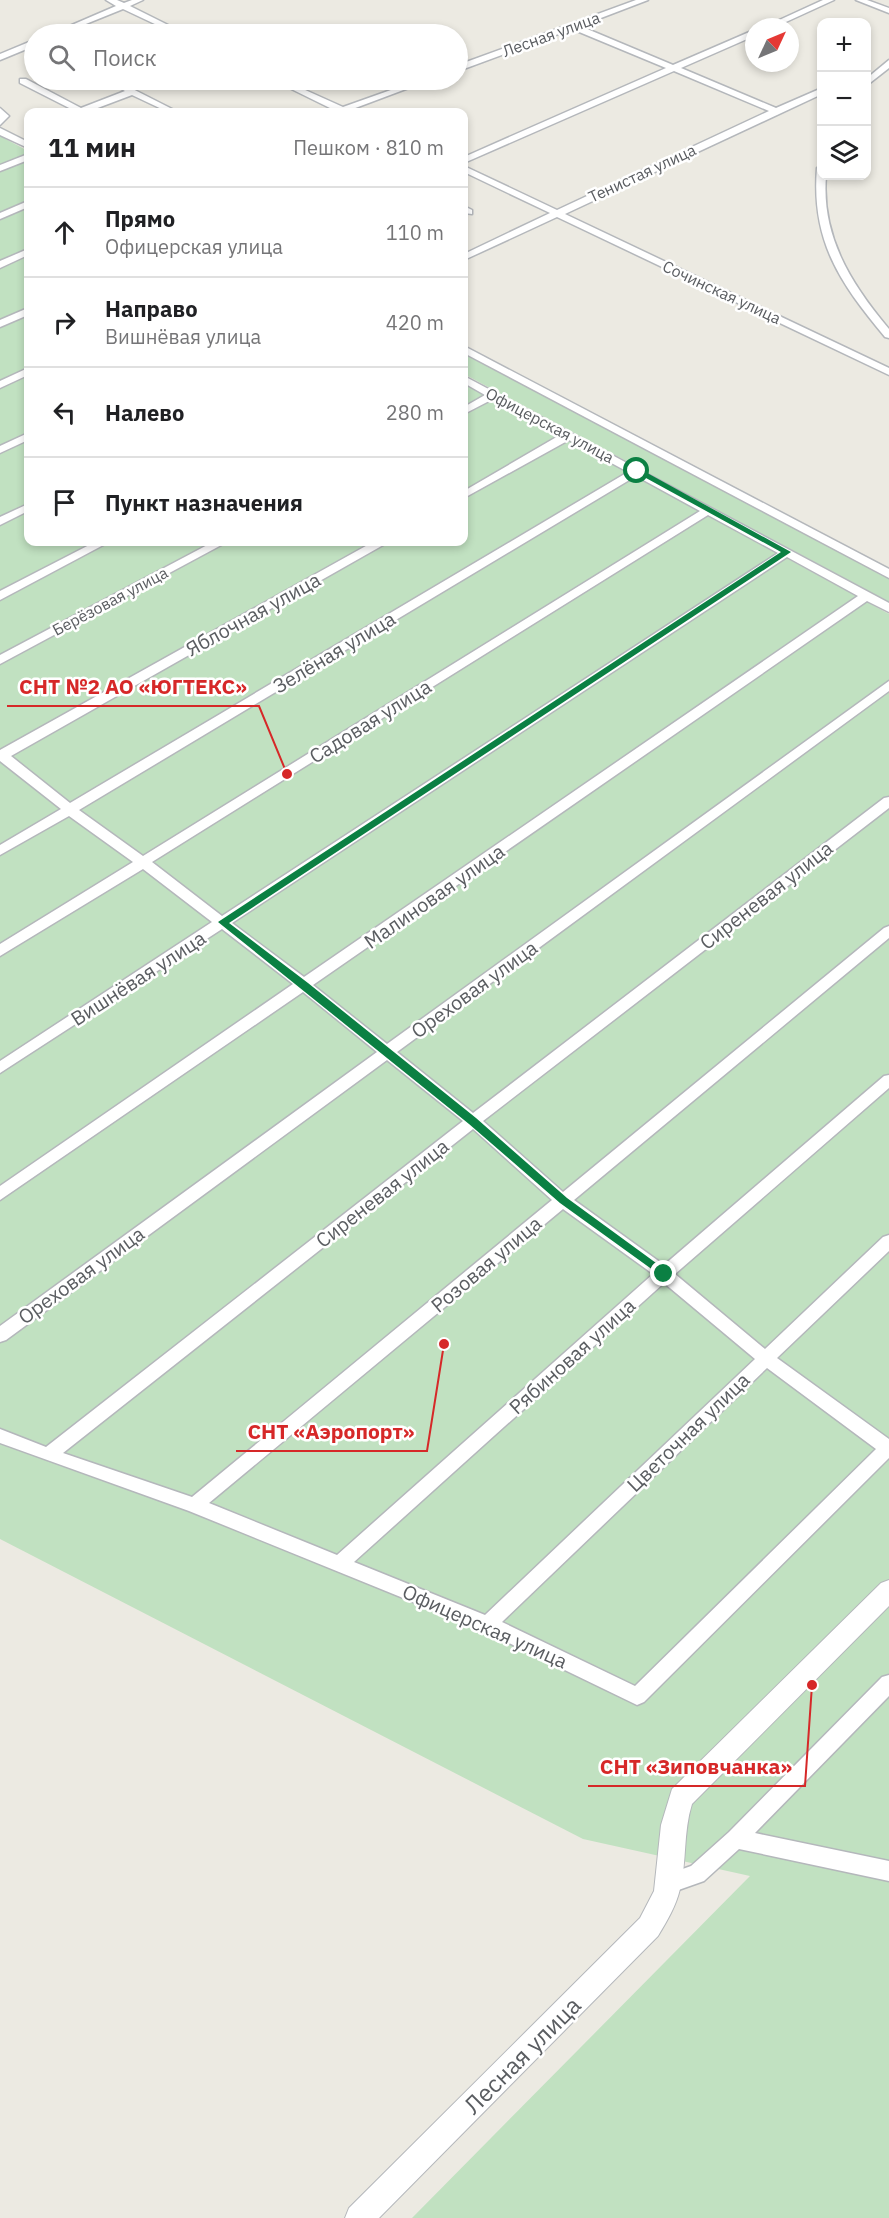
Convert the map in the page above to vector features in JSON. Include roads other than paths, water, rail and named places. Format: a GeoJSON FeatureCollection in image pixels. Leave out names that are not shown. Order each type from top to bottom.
{"type":"FeatureCollection","features":[{"type":"Feature","properties":{"kind":"street"},"geometry":{"type":"LineString","coordinates":[[110,0],[161,24]]}},
{"type":"Feature","properties":{"kind":"street"},"geometry":{"type":"LineString","coordinates":[[80,24],[139,0]]}},
{"type":"Feature","properties":{"kind":"street","name":"Лесная улица"},"geometry":{"type":"LineString","coordinates":[[468,64],[644,0]]}},
{"type":"Feature","properties":{"kind":"street"},"geometry":{"type":"LineString","coordinates":[[789,18],[830,0]]}},
{"type":"Feature","properties":{"kind":"street"},"geometry":{"type":"LineString","coordinates":[[860,0],[889,11]]}},
{"type":"Feature","properties":{"kind":"street"},"geometry":{"type":"LineString","coordinates":[[572,26],[776,111]]}},
{"type":"Feature","properties":{"kind":"street"},"geometry":{"type":"LineString","coordinates":[[468,158],[745,37]]}},
{"type":"Feature","properties":{"kind":"street"},"geometry":{"type":"LineString","coordinates":[[0,57],[24,47]]}},
{"type":"Feature","properties":{"kind":"street"},"geometry":{"type":"LineString","coordinates":[[871,80],[885,65]]}},
{"type":"Feature","properties":{"kind":"street"},"geometry":{"type":"LineString","coordinates":[[40,90],[74,108]]}},
{"type":"Feature","properties":{"kind":"street"},"geometry":{"type":"LineString","coordinates":[[129,90],[166,108]]}},
{"type":"Feature","properties":{"kind":"street"},"geometry":{"type":"LineString","coordinates":[[297,90],[334,108]]}},
{"type":"Feature","properties":{"kind":"street"},"geometry":{"type":"LineString","coordinates":[[352,108],[400,90]]}},
{"type":"Feature","properties":{"kind":"street"},"geometry":{"type":"LineString","coordinates":[[92,108],[133,92]]}},
{"type":"Feature","properties":{"kind":"street","name":"Тенистая улица"},"geometry":{"type":"LineString","coordinates":[[468,255],[817,92]]}},
{"type":"Feature","properties":{"kind":"street"},"geometry":{"type":"LineString","coordinates":[[0,111],[5,116],[0,122]]}},
{"type":"Feature","properties":{"kind":"street"},"geometry":{"type":"LineString","coordinates":[[0,131],[24,143]]}},
{"type":"Feature","properties":{"kind":"street"},"geometry":{"type":"LineString","coordinates":[[0,168],[24,159]]}},
{"type":"Feature","properties":{"kind":"street","name":"Сочинская улица"},"geometry":{"type":"LineString","coordinates":[[468,171],[889,372]]}},
{"type":"Feature","properties":{"kind":"street"},"geometry":{"type":"LineString","coordinates":[[821,180],[819,200],[827,238],[842,274],[857,297],[889,335]]}},
{"type":"Feature","properties":{"kind":"street"},"geometry":{"type":"LineString","coordinates":[[0,216],[24,206]]}},
{"type":"Feature","properties":{"kind":"street"},"geometry":{"type":"LineString","coordinates":[[0,265],[24,254]]}},
{"type":"Feature","properties":{"kind":"street"},"geometry":{"type":"LineString","coordinates":[[0,324],[24,313]]}},
{"type":"Feature","properties":{"kind":"street"},"geometry":{"type":"LineString","coordinates":[[468,351],[889,574]]}},
{"type":"Feature","properties":{"kind":"street"},"geometry":{"type":"LineString","coordinates":[[0,385],[24,373]]}},
{"type":"Feature","properties":{"kind":"street","name":"Офицерская улица"},"geometry":{"type":"LineString","coordinates":[[468,382],[889,608]]}},
{"type":"Feature","properties":{"kind":"street"},"geometry":{"type":"LineString","coordinates":[[468,409],[493,395]]}},
{"type":"Feature","properties":{"kind":"street"},"geometry":{"type":"LineString","coordinates":[[468,493],[569,435]]}},
{"type":"Feature","properties":{"kind":"street"},"geometry":{"type":"LineString","coordinates":[[0,450],[24,438]]}},
{"type":"Feature","properties":{"kind":"street","name":"Зелёная улица"},"geometry":{"type":"LineString","coordinates":[[0,851],[637,471]]}},
{"type":"Feature","properties":{"kind":"street"},"geometry":{"type":"LineString","coordinates":[[0,522],[24,509]]}},
{"type":"Feature","properties":{"kind":"street","name":"Садовая улица"},"geometry":{"type":"LineString","coordinates":[[0,951],[709,510]]}},
{"type":"Feature","properties":{"kind":"street"},"geometry":{"type":"LineString","coordinates":[[0,596],[95,546]]}},
{"type":"Feature","properties":{"kind":"street","name":"Берёзовая улица"},"geometry":{"type":"LineString","coordinates":[[0,660],[214,546]]}},
{"type":"Feature","properties":{"kind":"street","name":"Яблочная улица"},"geometry":{"type":"LineString","coordinates":[[1,756],[374,546]]}},
{"type":"Feature","properties":{"kind":"street","name":"Вишнёвая улица"},"geometry":{"type":"LineString","coordinates":[[0,1068],[787,552]]}},
{"type":"Feature","properties":{"kind":"street","name":"Малиновая улица"},"geometry":{"type":"LineString","coordinates":[[0,1194],[866,596]]}},
{"type":"Feature","properties":{"kind":"street","name":"Ореховая улица"},"geometry":{"type":"LineString","coordinates":[[0,1335],[889,685]]}},
{"type":"Feature","properties":{"kind":"street"},"geometry":{"type":"LineString","coordinates":[[1,756],[304,985],[473,1121],[563,1201],[664,1274],[765,1358],[889,1448]]}},
{"type":"Feature","properties":{"kind":"street","name":"Сиреневая улица"},"geometry":{"type":"LineString","coordinates":[[48,1455],[473,1121],[889,801]]}},
{"type":"Feature","properties":{"kind":"street","name":"Розовая улица"},"geometry":{"type":"LineString","coordinates":[[194,1505],[889,931]]}},
{"type":"Feature","properties":{"kind":"street","name":"Рябиновая улица"},"geometry":{"type":"LineString","coordinates":[[339,1564],[664,1274],[889,1080]]}},
{"type":"Feature","properties":{"kind":"street","name":"Цветочная улица"},"geometry":{"type":"LineString","coordinates":[[488,1624],[889,1241]]}},
{"type":"Feature","properties":{"kind":"street","name":"Офицерская улица"},"geometry":{"type":"LineString","coordinates":[[0,1436],[48,1455],[194,1505],[488,1624],[637,1696],[889,1448]]}},
{"type":"Feature","properties":{"kind":"street","name":"Лесная улица"},"geometry":{"type":"LineString","coordinates":[[360,2218],[649,1927],[663,1906],[670,1882],[673,1827],[681,1797],[889,1590]]}},
{"type":"Feature","properties":{"kind":"street"},"geometry":{"type":"LineString","coordinates":[[670,1882],[697,1874],[736,1839],[889,1683]]}},
{"type":"Feature","properties":{"kind":"street"},"geometry":{"type":"LineString","coordinates":[[736,1839],[889,1871]]}},
{"type":"Feature","properties":{"kind":"place","name":"СНТ №2 АО «ЮГТЕКС»"},"geometry":{"type":"Point","coordinates":[287,774]}},
{"type":"Feature","properties":{"kind":"place","name":"СНТ «Аэропорт»"},"geometry":{"type":"Point","coordinates":[444,1344]}},
{"type":"Feature","properties":{"kind":"place","name":"СНТ «Зиповчанка»"},"geometry":{"type":"Point","coordinates":[812,1685]}}]}
